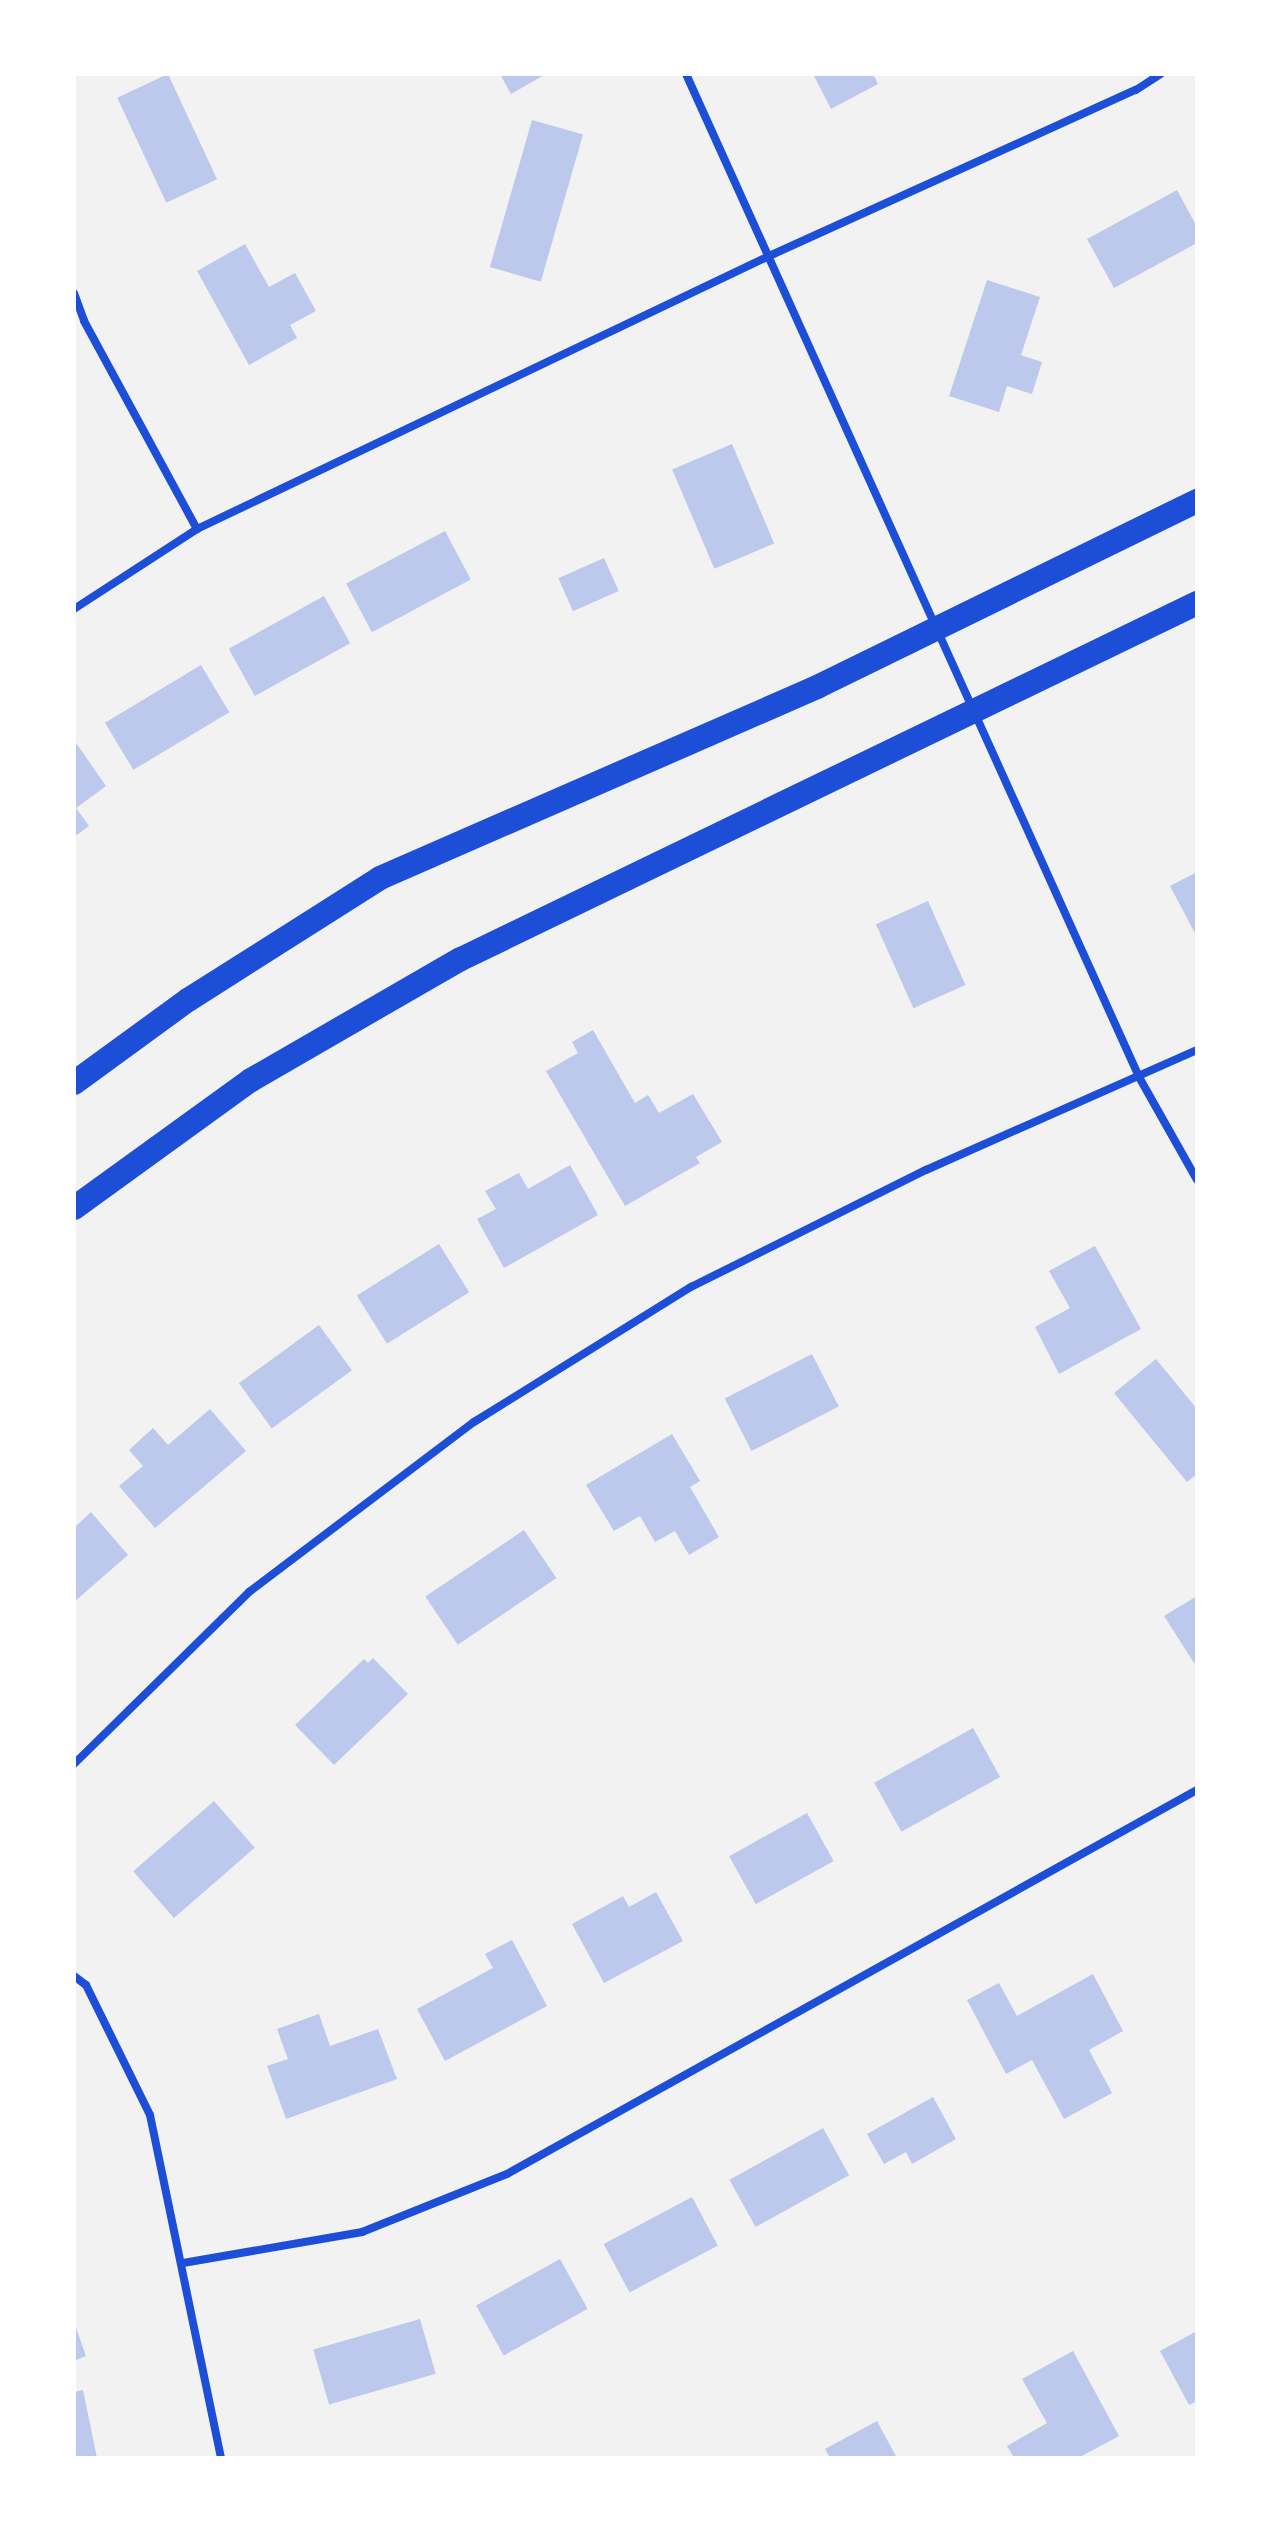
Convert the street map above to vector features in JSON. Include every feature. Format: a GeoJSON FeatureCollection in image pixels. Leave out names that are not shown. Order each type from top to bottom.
{"type":"FeatureCollection","features":[{"type":"Feature","properties":{"kind":"highway"},"geometry":{"type":"LineString","coordinates":[[74,1083],[188,1000],[380,878],[817,687],[1197,501]]}},
{"type":"Feature","properties":{"kind":"highway"},"geometry":{"type":"LineString","coordinates":[[74,1208],[251,1080],[461,959],[1078,664],[1197,603]]}},
{"type":"Feature","properties":{"kind":"street"},"geometry":{"type":"LineString","coordinates":[[686,74],[1139,1077],[1197,1180]]}},
{"type":"Feature","properties":{"kind":"street"},"geometry":{"type":"LineString","coordinates":[[74,609],[197,529],[767,257],[1136,90],[1161,74]]}},
{"type":"Feature","properties":{"kind":"street"},"geometry":{"type":"LineString","coordinates":[[74,293],[84,321],[197,529]]}},
{"type":"Feature","properties":{"kind":"street"},"geometry":{"type":"LineString","coordinates":[[74,1764],[249,1592],[474,1422],[691,1287],[926,1170],[1197,1050]]}},
{"type":"Feature","properties":{"kind":"street"},"geometry":{"type":"LineString","coordinates":[[183,2263],[362,2232],[507,2174],[1197,1790]]}},
{"type":"Feature","properties":{"kind":"street"},"geometry":{"type":"LineString","coordinates":[[74,1976],[86,1985],[150,2115],[221,2458]]}},
{"type":"Feature","properties":{"kind":"building"},"geometry":{"type":"Polygon","coordinates":[[[168,74],[217,179],[166,203],[117,98],[168,74]]]}},
{"type":"Feature","properties":{"kind":"building"},"geometry":{"type":"Polygon","coordinates":[[[500,74],[546,74],[511,94],[500,74]]]}},
{"type":"Feature","properties":{"kind":"building"},"geometry":{"type":"Polygon","coordinates":[[[813,74],[873,74],[878,84],[831,109],[813,74]]]}},
{"type":"Feature","properties":{"kind":"building"},"geometry":{"type":"Polygon","coordinates":[[[532,120],[583,135],[541,282],[490,267],[532,120]]]}},
{"type":"Feature","properties":{"kind":"building"},"geometry":{"type":"Polygon","coordinates":[[[1177,190],[1197,227],[1197,243],[1114,288],[1087,239],[1177,190]]]}},
{"type":"Feature","properties":{"kind":"building"},"geometry":{"type":"Polygon","coordinates":[[[245,244],[269,287],[295,273],[316,311],[290,325],[297,338],[249,365],[197,271],[245,244]]]}},
{"type":"Feature","properties":{"kind":"building"},"geometry":{"type":"Polygon","coordinates":[[[987,280],[1040,297],[1021,355],[1042,362],[1032,394],[1007,386],[999,412],[949,396],[987,280]]]}},
{"type":"Feature","properties":{"kind":"building"},"geometry":{"type":"Polygon","coordinates":[[[732,444],[774,543],[714,569],[672,469],[732,444]]]}},
{"type":"Feature","properties":{"kind":"building"},"geometry":{"type":"Polygon","coordinates":[[[445,531],[471,580],[372,632],[346,584],[445,531]]]}},
{"type":"Feature","properties":{"kind":"building"},"geometry":{"type":"Polygon","coordinates":[[[604,558],[619,591],[573,611],[558,578],[604,558]]]}},
{"type":"Feature","properties":{"kind":"building"},"geometry":{"type":"Polygon","coordinates":[[[324,596],[350,643],[255,696],[229,649],[324,596]]]}},
{"type":"Feature","properties":{"kind":"building"},"geometry":{"type":"Polygon","coordinates":[[[201,665],[229,712],[133,770],[105,723],[201,665]]]}},
{"type":"Feature","properties":{"kind":"building"},"geometry":{"type":"Polygon","coordinates":[[[74,740],[106,786],[76,808],[89,826],[74,837],[74,740]]]}},
{"type":"Feature","properties":{"kind":"building"},"geometry":{"type":"Polygon","coordinates":[[[1197,872],[1197,937],[1170,886],[1197,872]]]}},
{"type":"Feature","properties":{"kind":"building"},"geometry":{"type":"Polygon","coordinates":[[[928,901],[965,985],[913,1008],[876,924],[928,901]]]}},
{"type":"Feature","properties":{"kind":"building"},"geometry":{"type":"Polygon","coordinates":[[[593,1030],[635,1103],[648,1095],[659,1113],[693,1094],[722,1142],[696,1157],[700,1163],[625,1206],[546,1071],[578,1053],[572,1042],[593,1030]]]}},
{"type":"Feature","properties":{"kind":"building"},"geometry":{"type":"Polygon","coordinates":[[[570,1165],[598,1215],[504,1268],[477,1219],[496,1209],[485,1191],[519,1173],[528,1189],[570,1165]]]}},
{"type":"Feature","properties":{"kind":"building"},"geometry":{"type":"Polygon","coordinates":[[[439,1244],[469,1292],[387,1344],[357,1295],[439,1244]]]}},
{"type":"Feature","properties":{"kind":"building"},"geometry":{"type":"Polygon","coordinates":[[[1095,1246],[1141,1329],[1059,1374],[1035,1327],[1070,1308],[1049,1271],[1095,1246]]]}},
{"type":"Feature","properties":{"kind":"building"},"geometry":{"type":"Polygon","coordinates":[[[319,1325],[352,1370],[272,1428],[239,1383],[319,1325]]]}},
{"type":"Feature","properties":{"kind":"building"},"geometry":{"type":"Polygon","coordinates":[[[812,1354],[839,1407],[751,1451],[725,1398],[812,1354]]]}},
{"type":"Feature","properties":{"kind":"building"},"geometry":{"type":"Polygon","coordinates":[[[1156,1359],[1197,1409],[1197,1474],[1187,1482],[1114,1393],[1156,1359]]]}},
{"type":"Feature","properties":{"kind":"building"},"geometry":{"type":"Polygon","coordinates":[[[210,1409],[246,1451],[155,1528],[119,1486],[143,1466],[129,1450],[153,1428],[168,1445],[210,1409]]]}},
{"type":"Feature","properties":{"kind":"building"},"geometry":{"type":"Polygon","coordinates":[[[672,1434],[700,1481],[690,1487],[719,1537],[689,1555],[675,1531],[655,1542],[640,1516],[614,1531],[586,1485],[672,1434]]]}},
{"type":"Feature","properties":{"kind":"building"},"geometry":{"type":"Polygon","coordinates":[[[91,1512],[128,1555],[74,1602],[74,1528],[91,1512]]]}},
{"type":"Feature","properties":{"kind":"building"},"geometry":{"type":"Polygon","coordinates":[[[524,1530],[556,1578],[458,1645],[425,1597],[524,1530]]]}},
{"type":"Feature","properties":{"kind":"building"},"geometry":{"type":"Polygon","coordinates":[[[1197,1596],[1197,1661],[1194,1663],[1164,1616],[1197,1596]]]}},
{"type":"Feature","properties":{"kind":"building"},"geometry":{"type":"Polygon","coordinates":[[[373,1658],[408,1694],[334,1765],[295,1725],[364,1659],[368,1663],[373,1658]]]}},
{"type":"Feature","properties":{"kind":"building"},"geometry":{"type":"Polygon","coordinates":[[[973,1728],[1000,1777],[901,1832],[874,1783],[973,1728]]]}},
{"type":"Feature","properties":{"kind":"building"},"geometry":{"type":"Polygon","coordinates":[[[214,1801],[255,1848],[174,1918],[133,1871],[214,1801]]]}},
{"type":"Feature","properties":{"kind":"building"},"geometry":{"type":"Polygon","coordinates":[[[807,1813],[834,1861],[756,1904],[729,1856],[807,1813]]]}},
{"type":"Feature","properties":{"kind":"building"},"geometry":{"type":"Polygon","coordinates":[[[656,1892],[683,1941],[604,1983],[572,1924],[623,1896],[629,1907],[656,1892]]]}},
{"type":"Feature","properties":{"kind":"building"},"geometry":{"type":"Polygon","coordinates":[[[512,1940],[547,2006],[445,2061],[417,2009],[493,1968],[485,1954],[512,1940]]]}},
{"type":"Feature","properties":{"kind":"building"},"geometry":{"type":"Polygon","coordinates":[[[1093,1974],[1123,2031],[1089,2050],[1112,2093],[1064,2119],[1032,2060],[1006,2074],[967,2000],[999,1983],[1017,2016],[1093,1974]]]}},
{"type":"Feature","properties":{"kind":"building"},"geometry":{"type":"Polygon","coordinates":[[[319,2014],[330,2046],[378,2029],[397,2079],[286,2119],[267,2066],[288,2059],[277,2029],[319,2014]]]}},
{"type":"Feature","properties":{"kind":"building"},"geometry":{"type":"Polygon","coordinates":[[[933,2097],[956,2139],[912,2164],[906,2152],[884,2164],[867,2134],[933,2097]]]}},
{"type":"Feature","properties":{"kind":"building"},"geometry":{"type":"Polygon","coordinates":[[[823,2128],[849,2175],[756,2227],[729,2180],[823,2128]]]}},
{"type":"Feature","properties":{"kind":"building"},"geometry":{"type":"Polygon","coordinates":[[[692,2197],[718,2246],[630,2293],[604,2244],[692,2197]]]}},
{"type":"Feature","properties":{"kind":"building"},"geometry":{"type":"Polygon","coordinates":[[[560,2259],[588,2309],[504,2355],[476,2306],[560,2259]]]}},
{"type":"Feature","properties":{"kind":"building"},"geometry":{"type":"Polygon","coordinates":[[[420,2319],[436,2374],[329,2404],[313,2350],[420,2319]]]}},
{"type":"Feature","properties":{"kind":"building"},"geometry":{"type":"Polygon","coordinates":[[[74,2322],[86,2356],[74,2361],[74,2322]]]}},
{"type":"Feature","properties":{"kind":"building"},"geometry":{"type":"Polygon","coordinates":[[[1197,2331],[1197,2401],[1189,2405],[1160,2351],[1197,2331]]]}},
{"type":"Feature","properties":{"kind":"building"},"geometry":{"type":"Polygon","coordinates":[[[1073,2351],[1119,2436],[1078,2458],[1014,2458],[1007,2446],[1047,2423],[1022,2379],[1073,2351]]]}},
{"type":"Feature","properties":{"kind":"building"},"geometry":{"type":"Polygon","coordinates":[[[83,2390],[97,2458],[74,2458],[74,2392],[83,2390]]]}},
{"type":"Feature","properties":{"kind":"building"},"geometry":{"type":"Polygon","coordinates":[[[877,2421],[897,2458],[830,2458],[825,2449],[877,2421]]]}}]}
